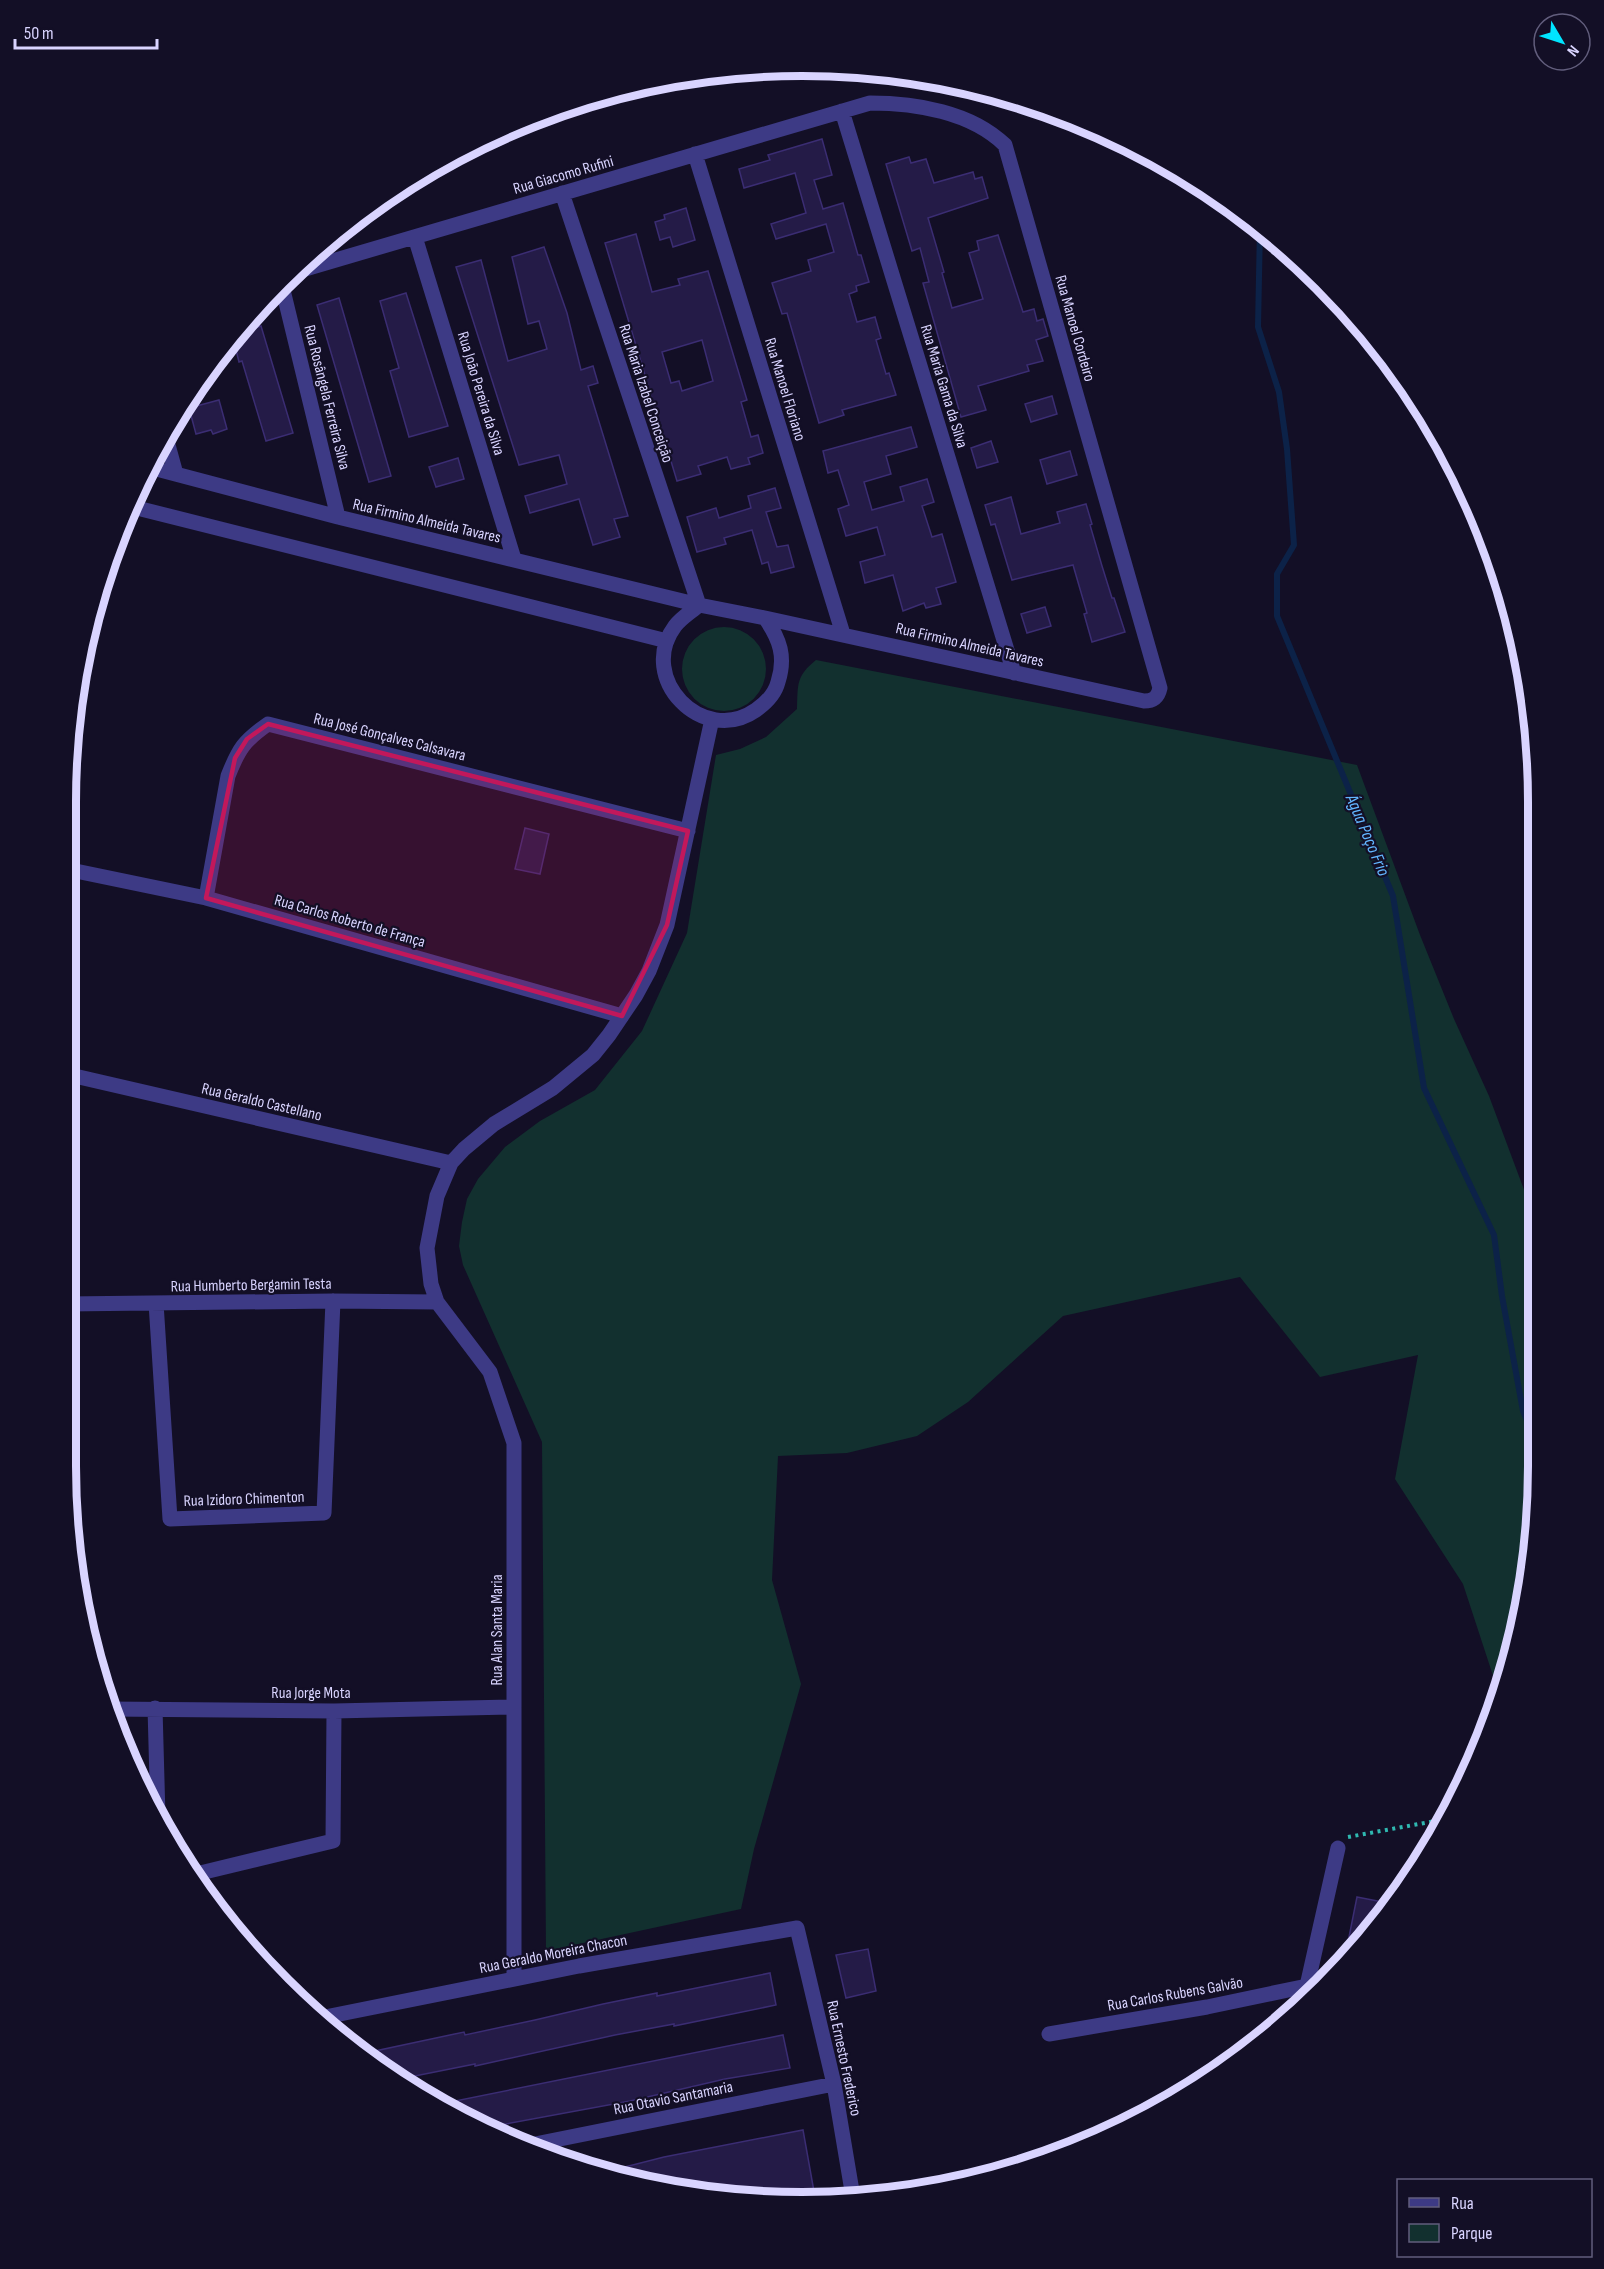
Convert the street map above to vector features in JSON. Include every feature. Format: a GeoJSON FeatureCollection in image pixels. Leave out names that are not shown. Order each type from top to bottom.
{"type":"FeatureCollection","features":[{"type":"Feature","properties":{"kind":"street","name":"Rua Manoel Cordeiro"},"geometry":{"type":"LineString","coordinates":[[842,111],[870,103],[910,105],[962,119],[993,133],[1005,145],[1160,688]]}},
{"type":"Feature","properties":{"kind":"street","name":"Rua Giacomo Rufini"},"geometry":{"type":"LineString","coordinates":[[313,267],[842,111]]}},
{"type":"Feature","properties":{"kind":"street","name":"Rua Maria Gama da Silva"},"geometry":{"type":"LineString","coordinates":[[842,111],[1014,673]]}},
{"type":"Feature","properties":{"kind":"street","name":"Rua Manoel Floriano"},"geometry":{"type":"LineString","coordinates":[[695,154],[843,634]]}},
{"type":"Feature","properties":{"kind":"street","name":"Rua Maria Izabel Conceição"},"geometry":{"type":"LineString","coordinates":[[562,193],[699,604]]}},
{"type":"Feature","properties":{"kind":"street","name":"Rua João Pereira da Silva"},"geometry":{"type":"LineString","coordinates":[[415,237],[514,559]]}},
{"type":"Feature","properties":{"kind":"street","name":"Rua Rosângela Ferreira Silva"},"geometry":{"type":"LineString","coordinates":[[284,294],[339,517]]}},
{"type":"Feature","properties":{"kind":"street"},"geometry":{"type":"LineString","coordinates":[[169,448],[176,474]]}},
{"type":"Feature","properties":{"kind":"street","name":"Rua Firmino Almeida Tavares"},"geometry":{"type":"LineString","coordinates":[[157,469],[339,517],[699,604],[1014,673],[1144,701],[1155,699],[1160,688]]}},
{"type":"Feature","properties":{"kind":"street"},"geometry":{"type":"LineString","coordinates":[[139,508],[667,641]]}},
{"type":"Feature","properties":{"kind":"street"},"geometry":{"type":"LineString","coordinates":[[699,604],[675,626],[667,641],[664,662],[668,682],[679,700],[694,713],[712,720],[731,720],[750,714],[765,704],[776,688],[782,670],[782,651],[777,633],[765,618]]}},
{"type":"Feature","properties":{"kind":"street"},"geometry":{"type":"LineString","coordinates":[[437,1302],[430,1284],[427,1248],[437,1196],[451,1164],[464,1149],[494,1124],[553,1088],[593,1055],[622,1016],[649,971],[659,949],[673,904],[712,720]]}},
{"type":"Feature","properties":{"kind":"street","name":"Rua José Gonçalves Calsavara"},"geometry":{"type":"LineString","coordinates":[[206,898],[228,776],[235,758],[247,739],[268,724],[688,831]]}},
{"type":"Feature","properties":{"kind":"street","name":"Rua Carlos Roberto de França"},"geometry":{"type":"LineString","coordinates":[[76,870],[206,898],[622,1016]]}},
{"type":"Feature","properties":{"kind":"street","name":"Rua Geraldo Castellano"},"geometry":{"type":"LineString","coordinates":[[76,1076],[451,1164]]}},
{"type":"Feature","properties":{"kind":"street","name":"Rua Izidoro Chimenton"},"geometry":{"type":"LineString","coordinates":[[156,1303],[170,1519],[324,1513],[333,1301]]}},
{"type":"Feature","properties":{"kind":"street","name":"Rua Humberto Bergamin Testa"},"geometry":{"type":"LineString","coordinates":[[76,1304],[437,1302]]}},
{"type":"Feature","properties":{"kind":"street","name":"Rua Alan Santa Maria"},"geometry":{"type":"LineString","coordinates":[[437,1302],[490,1372],[514,1443],[514,1979]]}},
{"type":"Feature","properties":{"kind":"street","name":"Rua Jorge Mota"},"geometry":{"type":"LineString","coordinates":[[118,1709],[334,1711],[514,1707]]}},
{"type":"Feature","properties":{"kind":"street"},"geometry":{"type":"LineString","coordinates":[[154,1708],[157,1800]]}},
{"type":"Feature","properties":{"kind":"street"},"geometry":{"type":"LineString","coordinates":[[201,1873],[333,1841],[334,1711]]}},
{"type":"Feature","properties":{"kind":"street"},"geometry":{"type":"LineString","coordinates":[[1308,1986],[1338,1848]]}},
{"type":"Feature","properties":{"kind":"street","name":"Rua Geraldo Moreira Chacon"},"geometry":{"type":"LineString","coordinates":[[333,2020],[514,1979],[797,1928]]}},
{"type":"Feature","properties":{"kind":"street","name":"Rua Ernesto Frederico"},"geometry":{"type":"LineString","coordinates":[[797,1928],[834,2084],[852,2191]]}},
{"type":"Feature","properties":{"kind":"street","name":"Rua Carlos Rubens Galvão"},"geometry":{"type":"LineString","coordinates":[[1049,2034],[1301,1993]]}},
{"type":"Feature","properties":{"kind":"street","name":"Rua Otavio Santamaria"},"geometry":{"type":"LineString","coordinates":[[540,2143],[834,2084]]}},
{"type":"Feature","properties":{"kind":"path"},"geometry":{"type":"LineString","coordinates":[[1338,1848],[1347,1837],[1435,1821]]}},
{"type":"Feature","properties":{"kind":"highlighted area"},"geometry":{"type":"Polygon","coordinates":[[[268,724],[688,831],[667,925],[622,1016],[206,898],[235,758],[247,739],[268,724]]]}},
{"type":"Feature","properties":{"kind":"green space"},"geometry":{"type":"Polygon","coordinates":[[[724,627],[740,630],[754,639],[763,653],[766,669],[763,685],[754,699],[740,708],[724,711],[708,708],[694,699],[685,685],[682,669],[685,653],[694,639],[708,630],[724,627]]]}},
{"type":"Feature","properties":{"kind":"green space"},"geometry":{"type":"Polygon","coordinates":[[[816,660],[1357,765],[1420,935],[1454,1019],[1489,1096],[1528,1200],[1528,1467],[1526,1514],[1514,1609],[1495,1681],[1463,1584],[1395,1479],[1418,1355],[1320,1377],[1240,1277],[1063,1316],[968,1402],[917,1436],[847,1453],[778,1456],[772,1580],[801,1684],[754,1849],[741,1909],[546,1951],[542,1442],[463,1265],[459,1246],[462,1222],[467,1199],[478,1179],[505,1147],[540,1121],[595,1090],[642,1031],[687,933],[716,755],[740,749],[766,737],[797,709],[799,681],[816,660]]]}},
{"type":"Feature","properties":{"kind":"building"},"geometry":{"type":"Polygon","coordinates":[[[822,139],[832,175],[814,180],[823,209],[843,203],[858,255],[861,255],[869,282],[856,286],[857,291],[849,294],[857,322],[875,317],[881,338],[876,340],[886,374],[889,373],[896,395],[842,410],[844,415],[819,423],[787,313],[782,314],[772,283],[811,271],[808,260],[834,252],[826,224],[776,239],[771,224],[806,213],[795,173],[744,188],[739,169],[770,160],[768,155],[822,139]]]}},
{"type":"Feature","properties":{"kind":"building"},"geometry":{"type":"Polygon","coordinates":[[[909,157],[911,163],[926,159],[934,183],[973,172],[975,179],[982,177],[988,198],[928,218],[952,308],[983,299],[969,253],[979,250],[977,241],[998,235],[1023,312],[1034,309],[1037,321],[1043,319],[1048,336],[1036,340],[1043,361],[1027,365],[1029,371],[978,386],[986,410],[961,417],[923,283],[929,282],[920,248],[912,251],[886,164],[909,157]]]}},
{"type":"Feature","properties":{"kind":"building"},"geometry":{"type":"Polygon","coordinates":[[[686,208],[695,240],[673,247],[670,237],[660,240],[655,222],[665,219],[664,215],[686,208]]]}},
{"type":"Feature","properties":{"kind":"building"},"geometry":{"type":"Polygon","coordinates":[[[636,234],[652,292],[680,285],[678,279],[708,271],[747,400],[741,402],[751,437],[758,435],[763,453],[748,458],[750,464],[731,469],[727,457],[698,466],[701,474],[677,481],[605,243],[636,234]],[[702,340],[662,352],[671,383],[679,381],[682,391],[713,381],[702,340]]]}},
{"type":"Feature","properties":{"kind":"building"},"geometry":{"type":"Polygon","coordinates":[[[544,247],[567,313],[581,370],[593,366],[598,383],[588,386],[628,516],[614,519],[620,537],[593,545],[579,499],[530,513],[525,496],[567,484],[559,455],[519,465],[456,267],[481,260],[508,361],[547,349],[539,321],[528,324],[512,257],[544,247]]]}},
{"type":"Feature","properties":{"kind":"building"},"geometry":{"type":"Polygon","coordinates":[[[406,293],[448,426],[409,437],[390,371],[399,368],[380,301],[406,293]]]}},
{"type":"Feature","properties":{"kind":"building"},"geometry":{"type":"Polygon","coordinates":[[[339,298],[391,476],[369,482],[317,305],[339,298]]]}},
{"type":"Feature","properties":{"kind":"building"},"geometry":{"type":"Polygon","coordinates":[[[261,326],[293,433],[266,441],[242,361],[239,362],[236,349],[253,329],[261,326]]]}},
{"type":"Feature","properties":{"kind":"building"},"geometry":{"type":"Polygon","coordinates":[[[1052,396],[1057,414],[1031,422],[1025,404],[1052,396]]]}},
{"type":"Feature","properties":{"kind":"building"},"geometry":{"type":"Polygon","coordinates":[[[219,400],[227,429],[213,434],[211,430],[196,434],[190,413],[194,407],[219,400]]]}},
{"type":"Feature","properties":{"kind":"building"},"geometry":{"type":"Polygon","coordinates":[[[911,427],[917,447],[886,456],[891,474],[864,482],[872,510],[904,501],[900,487],[927,479],[934,502],[922,506],[932,537],[942,534],[956,582],[936,588],[941,604],[926,608],[924,603],[903,611],[893,575],[865,583],[860,562],[885,555],[877,527],[846,536],[838,509],[849,505],[838,470],[828,473],[823,451],[911,427]]]}},
{"type":"Feature","properties":{"kind":"building"},"geometry":{"type":"Polygon","coordinates":[[[991,441],[998,462],[977,468],[971,448],[991,441]]]}},
{"type":"Feature","properties":{"kind":"building"},"geometry":{"type":"Polygon","coordinates":[[[1070,451],[1077,475],[1047,484],[1040,460],[1070,451]]]}},
{"type":"Feature","properties":{"kind":"building"},"geometry":{"type":"Polygon","coordinates":[[[458,458],[464,479],[436,487],[429,467],[458,458]]]}},
{"type":"Feature","properties":{"kind":"building"},"geometry":{"type":"Polygon","coordinates":[[[775,488],[781,508],[766,512],[777,547],[788,545],[794,567],[771,573],[768,562],[762,564],[752,530],[724,538],[726,544],[697,552],[687,517],[716,508],[719,518],[751,508],[748,496],[775,488]]]}},
{"type":"Feature","properties":{"kind":"building"},"geometry":{"type":"Polygon","coordinates":[[[1011,497],[1021,534],[1060,523],[1057,512],[1086,504],[1102,566],[1125,632],[1092,642],[1084,614],[1087,613],[1073,565],[1012,580],[995,524],[991,525],[985,505],[1011,497]]]}},
{"type":"Feature","properties":{"kind":"building"},"geometry":{"type":"Polygon","coordinates":[[[1045,607],[1051,626],[1027,633],[1021,614],[1045,607]]]}},
{"type":"Feature","properties":{"kind":"building"},"geometry":{"type":"Polygon","coordinates":[[[525,828],[549,834],[540,874],[515,869],[525,828]]]}},
{"type":"Feature","properties":{"kind":"building"},"geometry":{"type":"Polygon","coordinates":[[[1357,1897],[1383,1902],[1353,1938],[1349,1937],[1357,1897]]]}},
{"type":"Feature","properties":{"kind":"building"},"geometry":{"type":"Polygon","coordinates":[[[868,1949],[876,1991],[846,1998],[836,1955],[868,1949]]]}},
{"type":"Feature","properties":{"kind":"building"},"geometry":{"type":"Polygon","coordinates":[[[770,1973],[776,2005],[410,2077],[372,2052],[464,2032],[465,2035],[657,1993],[657,1996],[770,1973]]]}},
{"type":"Feature","properties":{"kind":"building"},"geometry":{"type":"Polygon","coordinates":[[[783,2035],[790,2068],[498,2125],[451,2102],[783,2035]]]}},
{"type":"Feature","properties":{"kind":"building"},"geometry":{"type":"Polygon","coordinates":[[[803,2130],[814,2192],[755,2191],[707,2186],[660,2179],[617,2169],[664,2157],[803,2130]]]}},
{"type":"Feature","properties":{"kind":"waterway","name":"Água Poço Frio"},"geometry":{"type":"LineString","coordinates":[[1260,240],[1258,327],[1279,392],[1287,449],[1294,545],[1277,574],[1277,616],[1393,896],[1424,1088],[1494,1235],[1502,1296],[1523,1411],[1528,1423]]}}]}
